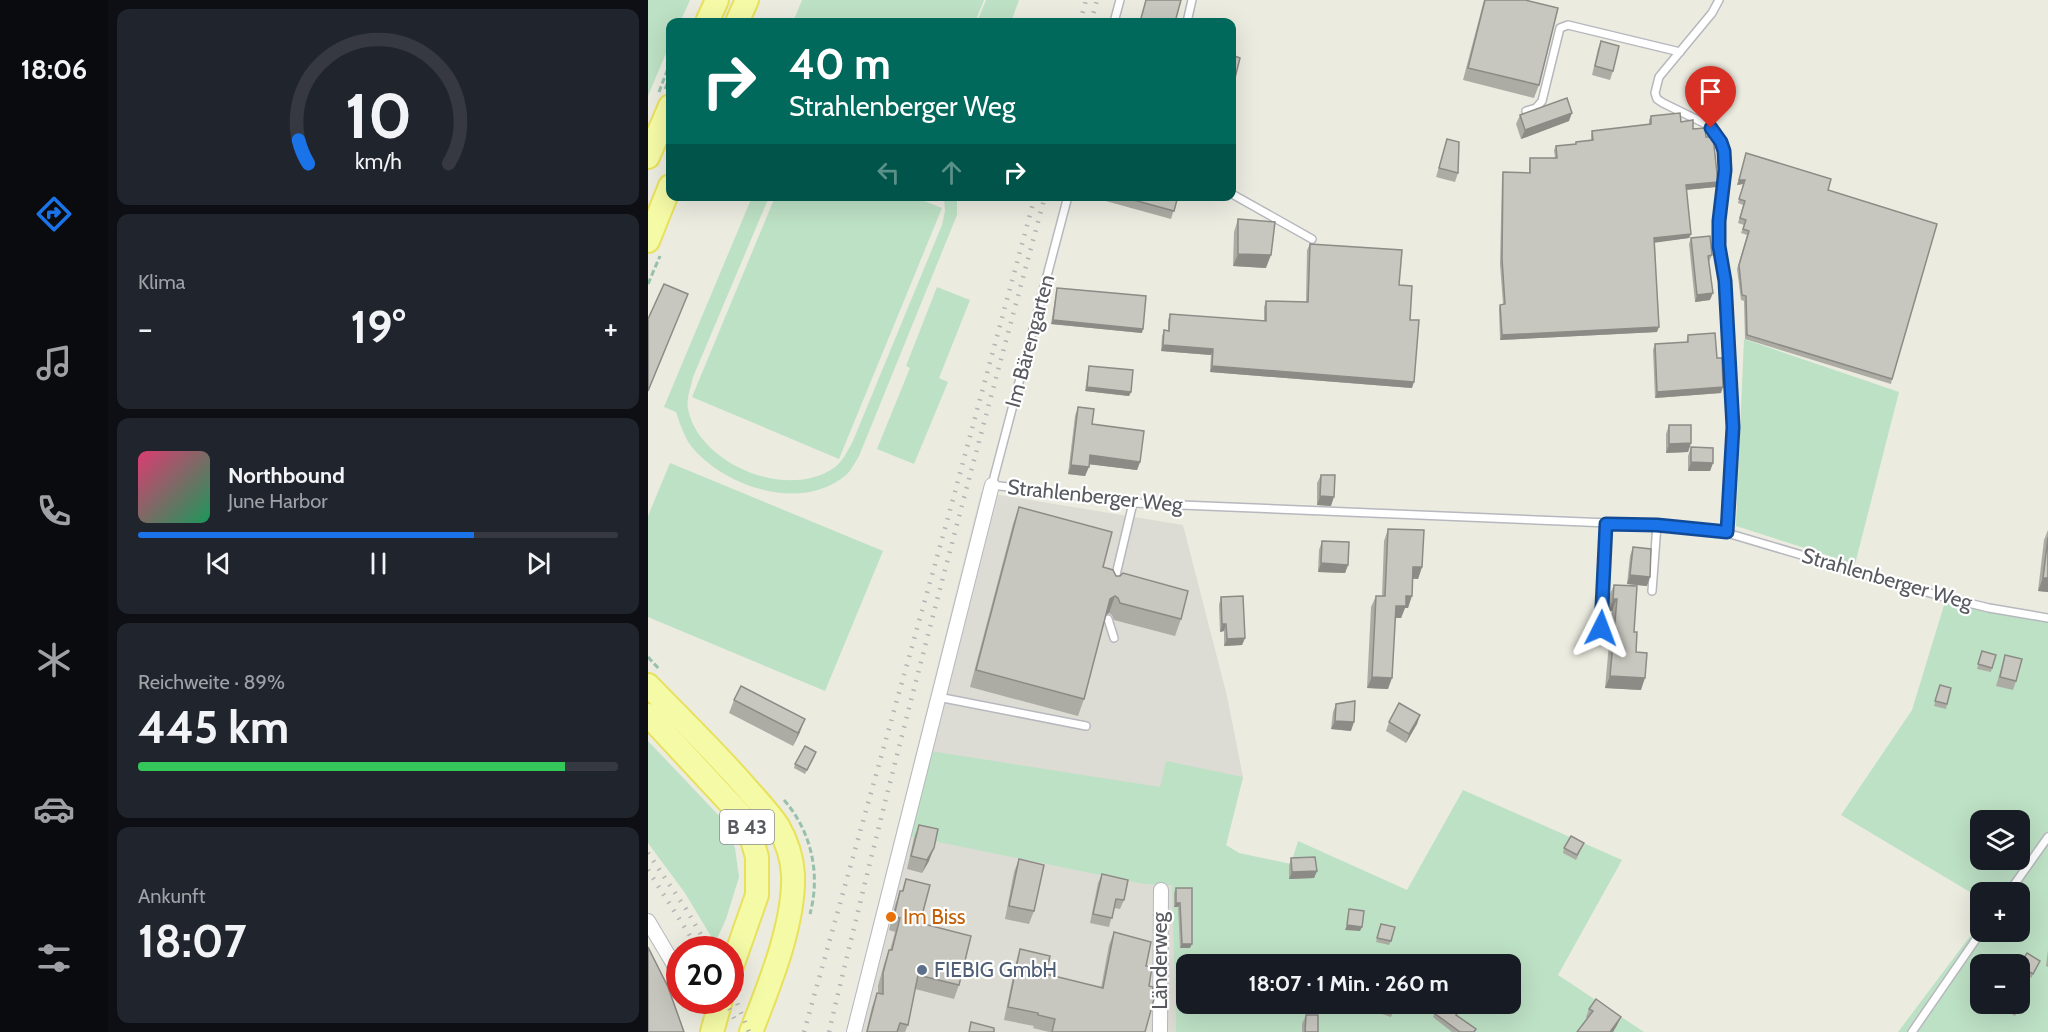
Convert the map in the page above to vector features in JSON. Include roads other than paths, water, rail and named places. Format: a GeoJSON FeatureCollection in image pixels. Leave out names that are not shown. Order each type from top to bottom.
{"type":"FeatureCollection","features":[{"type":"Feature","properties":{"kind":"main road"},"geometry":{"type":"LineString","coordinates":[[709,18],[717,0]]}},
{"type":"Feature","properties":{"kind":"main road"},"geometry":{"type":"LineString","coordinates":[[739,18],[747,0]]}},
{"type":"Feature","properties":{"kind":"main road"},"geometry":{"type":"LineString","coordinates":[[648,158],[666,115]]}},
{"type":"Feature","properties":{"kind":"main road"},"geometry":{"type":"LineString","coordinates":[[648,242],[666,196]]}},
{"type":"Feature","properties":{"kind":"main road","name":"B 43"},"geometry":{"type":"LineString","coordinates":[[648,685],[720,758],[763,807],[778,827],[787,845],[793,872],[793,896],[786,931],[751,1032]]}},
{"type":"Feature","properties":{"kind":"main road","name":"B 43"},"geometry":{"type":"LineString","coordinates":[[648,715],[740,814],[751,836],[757,857],[757,895],[743,936]]}},
{"type":"Feature","properties":{"kind":"main road"},"geometry":{"type":"LineString","coordinates":[[757,895],[766,891],[776,895],[781,903],[786,931]]}},
{"type":"Feature","properties":{"kind":"main road"},"geometry":{"type":"LineString","coordinates":[[712,1032],[714,1014]]}},
{"type":"Feature","properties":{"kind":"street","name":"Strahlenberger Weg"},"geometry":{"type":"LineString","coordinates":[[854,1032],[992,485]]}},
{"type":"Feature","properties":{"kind":"street","name":"Länderweg"},"geometry":{"type":"LineString","coordinates":[[1160,1032],[1161,890]]}},
{"type":"Feature","properties":{"kind":"street"},"geometry":{"type":"LineString","coordinates":[[648,921],[666,951]]}},
{"type":"Feature","properties":{"kind":"lane"},"geometry":{"type":"LineString","coordinates":[[1115,18],[1120,0]]}},
{"type":"Feature","properties":{"kind":"lane"},"geometry":{"type":"LineString","coordinates":[[1188,18],[1192,0]]}},
{"type":"Feature","properties":{"kind":"lane"},"geometry":{"type":"LineString","coordinates":[[1719,0],[1712,13],[1659,77],[1655,88],[1657,99],[1704,123],[1717,136],[1724,151],[1725,170],[1719,221],[1719,246],[1725,281],[1733,427],[1727,532]]}},
{"type":"Feature","properties":{"kind":"lane"},"geometry":{"type":"LineString","coordinates":[[1526,111],[1536,108],[1542,101],[1560,28],[1568,25],[1680,52]]}},
{"type":"Feature","properties":{"kind":"lane"},"geometry":{"type":"LineString","coordinates":[[1236,196],[1312,239]]}},
{"type":"Feature","properties":{"kind":"lane","name":"Im Bärengarten"},"geometry":{"type":"LineString","coordinates":[[992,485],[1067,201]]}},
{"type":"Feature","properties":{"kind":"lane","name":"Strahlenberger Weg"},"geometry":{"type":"LineString","coordinates":[[992,485],[1133,503],[1657,525],[1727,532],[1940,596],[1989,608],[2048,618]]}},
{"type":"Feature","properties":{"kind":"lane"},"geometry":{"type":"LineString","coordinates":[[1112,588],[1133,503]]}},
{"type":"Feature","properties":{"kind":"lane"},"geometry":{"type":"LineString","coordinates":[[1601,628],[1606,524]]}},
{"type":"Feature","properties":{"kind":"lane"},"geometry":{"type":"LineString","coordinates":[[1652,591],[1657,525]]}},
{"type":"Feature","properties":{"kind":"lane"},"geometry":{"type":"LineString","coordinates":[[1108,619],[1114,638]]}},
{"type":"Feature","properties":{"kind":"lane"},"geometry":{"type":"LineString","coordinates":[[938,697],[1086,726]]}},
{"type":"Feature","properties":{"kind":"lane"},"geometry":{"type":"LineString","coordinates":[[2016,882],[2048,837]]}},
{"type":"Feature","properties":{"kind":"lane"},"geometry":{"type":"LineString","coordinates":[[1912,1032],[1974,942]]}},
{"type":"Feature","properties":{"kind":"railway"},"geometry":{"type":"LineString","coordinates":[[1081,18],[1086,0]]}},
{"type":"Feature","properties":{"kind":"railway"},"geometry":{"type":"LineString","coordinates":[[1092,18],[1097,0]]}},
{"type":"Feature","properties":{"kind":"railway"},"geometry":{"type":"LineString","coordinates":[[804,1032],[946,525],[1034,201]]}},
{"type":"Feature","properties":{"kind":"railway"},"geometry":{"type":"LineString","coordinates":[[829,1032],[907,718],[1044,201]]}},
{"type":"Feature","properties":{"kind":"railway"},"geometry":{"type":"LineString","coordinates":[[648,853],[702,936]]}},
{"type":"Feature","properties":{"kind":"railway"},"geometry":{"type":"LineString","coordinates":[[648,870],[690,936]]}},
{"type":"Feature","properties":{"kind":"railway"},"geometry":{"type":"LineString","coordinates":[[732,1014],[736,1022]]}},
{"type":"Feature","properties":{"kind":"railway"},"geometry":{"type":"LineString","coordinates":[[742,1014],[749,1032]]}},
{"type":"Feature","properties":{"kind":"place","name":"Im Biss"},"geometry":{"type":"Point","coordinates":[891,917]}},
{"type":"Feature","properties":{"kind":"place","name":"FIEBIG GmbH"},"geometry":{"type":"Point","coordinates":[922,970]}}]}
